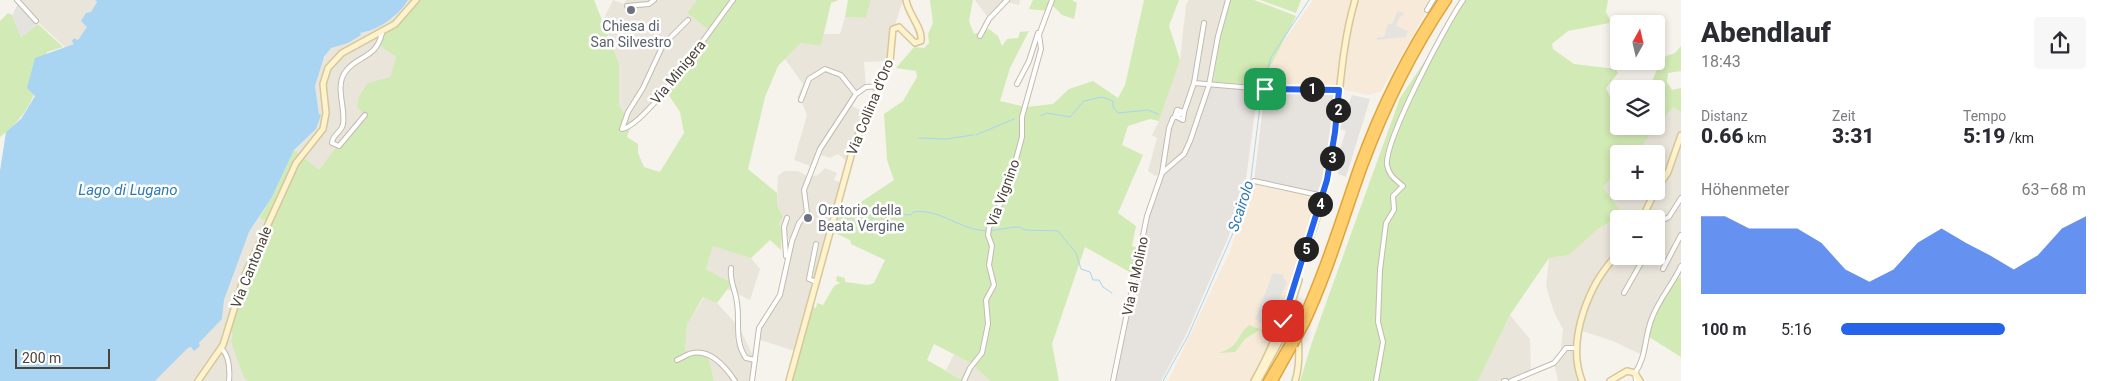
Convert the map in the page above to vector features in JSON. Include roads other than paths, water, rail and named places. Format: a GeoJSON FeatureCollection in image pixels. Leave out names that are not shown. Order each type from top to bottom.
{"type":"FeatureCollection","features":[{"type":"Feature","properties":{"kind":"highway"},"geometry":{"type":"LineString","coordinates":[[1274,381],[1303,321],[1332,246],[1371,131],[1389,92],[1424,33],[1440,0]]}},
{"type":"Feature","properties":{"kind":"highway"},"geometry":{"type":"LineString","coordinates":[[1424,33],[1450,0]]}},
{"type":"Feature","properties":{"kind":"highway"},"geometry":{"type":"LineString","coordinates":[[1267,381],[1293,342]]}},
{"type":"Feature","properties":{"kind":"main road","name":"Via Cantonale"},"geometry":{"type":"LineString","coordinates":[[200,380],[222,348],[241,285],[259,241],[304,151],[325,124],[324,84],[330,65],[345,51],[382,33],[398,22],[416,0]]}},
{"type":"Feature","properties":{"kind":"main road","name":"Via Collina d'Oro"},"geometry":{"type":"LineString","coordinates":[[789,381],[854,145],[891,57],[894,28],[901,28],[915,43],[920,43],[922,39],[906,0]]}},
{"type":"Feature","properties":{"kind":"main road"},"geometry":{"type":"LineString","coordinates":[[1256,381],[1287,315],[1322,196],[1332,156],[1346,35],[1355,0]]}},
{"type":"Feature","properties":{"kind":"main road"},"geometry":{"type":"LineString","coordinates":[[1665,176],[1681,135]]}},
{"type":"Feature","properties":{"kind":"main road"},"geometry":{"type":"LineString","coordinates":[[1582,381],[1576,348],[1579,330],[1594,285],[1602,270],[1610,262]]}},
{"type":"Feature","properties":{"kind":"main road"},"geometry":{"type":"LineString","coordinates":[[1287,315],[1294,324],[1300,358],[1295,381]]}},
{"type":"Feature","properties":{"kind":"main road"},"geometry":{"type":"LineString","coordinates":[[1610,381],[1624,371],[1635,373],[1638,381]]}},
{"type":"Feature","properties":{"kind":"street"},"geometry":{"type":"LineString","coordinates":[[627,6],[646,4],[654,0]]}},
{"type":"Feature","properties":{"kind":"street","name":"Via Minigera"},"geometry":{"type":"LineString","coordinates":[[688,20],[663,45],[643,88],[628,112],[622,129],[631,125],[664,94],[733,0]]}},
{"type":"Feature","properties":{"kind":"street"},"geometry":{"type":"LineString","coordinates":[[980,36],[989,19],[1007,0]]}},
{"type":"Feature","properties":{"kind":"street","name":"Via Vignino"},"geometry":{"type":"LineString","coordinates":[[964,381],[970,368],[982,352],[988,324],[986,300],[994,282],[989,265],[992,246],[988,233],[1006,194],[1022,137],[1022,117],[1041,49],[1039,36],[1052,0]]}},
{"type":"Feature","properties":{"kind":"street","name":"Via al Molino"},"geometry":{"type":"LineString","coordinates":[[1162,173],[1179,159],[1187,148],[1209,85],[1218,36],[1228,0]]}},
{"type":"Feature","properties":{"kind":"street"},"geometry":{"type":"LineString","coordinates":[[1427,10],[1433,0]]}},
{"type":"Feature","properties":{"kind":"street"},"geometry":{"type":"LineString","coordinates":[[1376,381],[1383,342],[1378,322],[1380,270],[1386,223],[1394,210],[1393,196],[1403,186],[1393,179],[1387,164],[1390,147],[1440,37],[1463,0]]}},
{"type":"Feature","properties":{"kind":"street"},"geometry":{"type":"LineString","coordinates":[[20,1],[36,21]]}},
{"type":"Feature","properties":{"kind":"street"},"geometry":{"type":"LineString","coordinates":[[1204,22],[1194,83],[1258,89],[1339,90]]}},
{"type":"Feature","properties":{"kind":"street"},"geometry":{"type":"LineString","coordinates":[[1018,84],[1043,23]]}},
{"type":"Feature","properties":{"kind":"street"},"geometry":{"type":"LineString","coordinates":[[365,115],[339,146],[332,143],[332,140],[343,124],[340,86],[344,74],[350,66],[371,53],[382,33]]}},
{"type":"Feature","properties":{"kind":"street"},"geometry":{"type":"LineString","coordinates":[[801,100],[809,79],[825,69],[841,75],[856,94]]}},
{"type":"Feature","properties":{"kind":"street","name":"Via al Molino"},"geometry":{"type":"LineString","coordinates":[[1113,381],[1147,216],[1162,173],[1167,134],[1175,117],[1184,112],[1186,101],[1194,83]]}},
{"type":"Feature","properties":{"kind":"street"},"geometry":{"type":"LineString","coordinates":[[786,259],[798,226],[807,213],[804,192],[820,149],[856,94],[866,87],[880,86]]}},
{"type":"Feature","properties":{"kind":"street"},"geometry":{"type":"LineString","coordinates":[[1254,181],[1322,196]]}},
{"type":"Feature","properties":{"kind":"street"},"geometry":{"type":"LineString","coordinates":[[1665,219],[1669,217],[1681,198]]}},
{"type":"Feature","properties":{"kind":"street"},"geometry":{"type":"LineString","coordinates":[[752,381],[759,328],[776,303],[783,288],[786,259],[784,227],[787,218]]}},
{"type":"Feature","properties":{"kind":"street"},"geometry":{"type":"LineString","coordinates":[[1663,269],[1681,235]]}},
{"type":"Feature","properties":{"kind":"street"},"geometry":{"type":"LineString","coordinates":[[816,244],[809,279],[816,282]]}},
{"type":"Feature","properties":{"kind":"street"},"geometry":{"type":"LineString","coordinates":[[1624,293],[1641,265]]}},
{"type":"Feature","properties":{"kind":"street"},"geometry":{"type":"LineString","coordinates":[[1635,373],[1644,360],[1646,335],[1652,318],[1681,266]]}},
{"type":"Feature","properties":{"kind":"street"},"geometry":{"type":"LineString","coordinates":[[731,268],[730,277],[737,302],[739,344],[746,358],[755,360]]}},
{"type":"Feature","properties":{"kind":"street"},"geometry":{"type":"LineString","coordinates":[[222,348],[229,366],[229,381]]}},
{"type":"Feature","properties":{"kind":"street"},"geometry":{"type":"LineString","coordinates":[[1512,381],[1554,363],[1566,348],[1576,348]]}},
{"type":"Feature","properties":{"kind":"street"},"geometry":{"type":"LineString","coordinates":[[677,360],[688,354],[708,354],[727,369],[735,381]]}},
{"type":"Feature","properties":{"kind":"water","name":"Lago di Lugano"},"geometry":{"type":"Polygon","coordinates":[[[95,0],[408,0],[394,17],[381,26],[360,33],[361,35],[348,43],[331,48],[324,57],[315,86],[319,114],[321,115],[316,129],[294,150],[272,197],[249,232],[224,300],[222,319],[199,343],[200,346],[194,351],[191,347],[188,348],[155,381],[0,381],[0,171],[6,132],[21,119],[35,96],[27,88],[35,58],[74,44],[72,41],[74,38],[78,40],[87,27],[81,21],[86,13],[91,12],[97,2],[95,0]]]}},
{"type":"Feature","properties":{"kind":"waterway","name":"Scairolo"},"geometry":{"type":"LineString","coordinates":[[1263,87],[1271,57],[1309,0]]}},
{"type":"Feature","properties":{"kind":"waterway","name":"Scairolo"},"geometry":{"type":"LineString","coordinates":[[1163,381],[1188,336],[1244,208],[1250,186],[1262,90]]}},
{"type":"Feature","properties":{"kind":"waterway"},"geometry":{"type":"LineString","coordinates":[[1041,116],[1047,113],[1070,117],[1084,101],[1102,97],[1113,101],[1113,107],[1118,113],[1148,110],[1158,114]]}},
{"type":"Feature","properties":{"kind":"waterway"},"geometry":{"type":"LineString","coordinates":[[976,135],[1014,119]]}},
{"type":"Feature","properties":{"kind":"waterway"},"geometry":{"type":"LineString","coordinates":[[919,138],[946,139],[973,135]]}},
{"type":"Feature","properties":{"kind":"waterway"},"geometry":{"type":"LineString","coordinates":[[866,223],[880,213],[911,215],[913,212],[920,211],[980,230],[1018,227],[1025,230],[1058,231],[1076,253],[1081,269],[1090,272],[1093,280],[1099,280],[1103,287],[1112,293]]}},
{"type":"Feature","properties":{"kind":"place","name":"Chiesa di San Silvestro"},"geometry":{"type":"Point","coordinates":[631,10]}},
{"type":"Feature","properties":{"kind":"place","name":"Oratorio della Beata Vergine"},"geometry":{"type":"Point","coordinates":[808,218]}}]}
